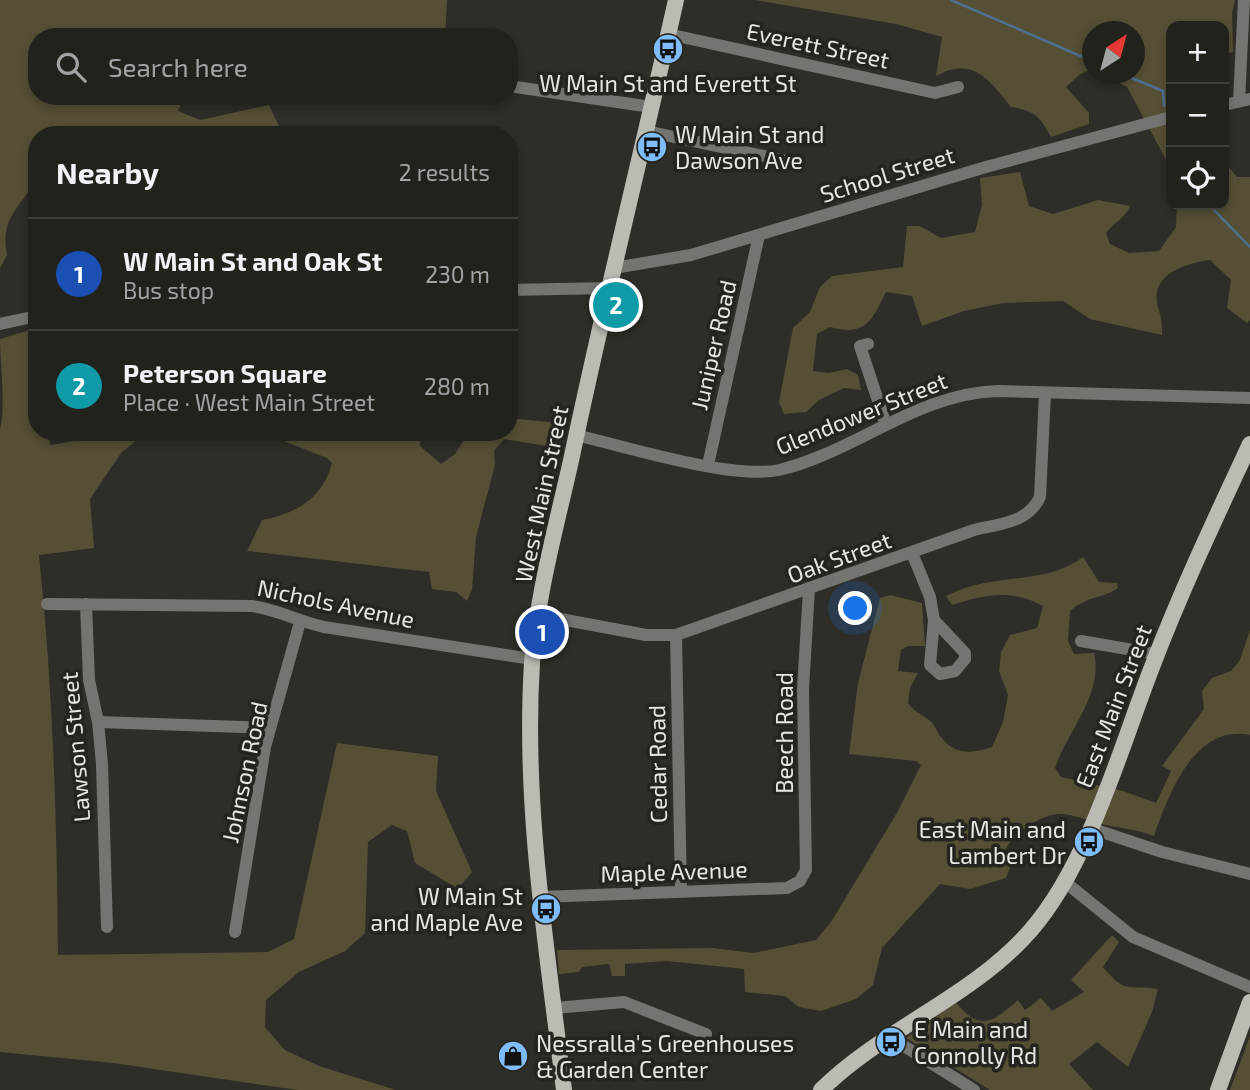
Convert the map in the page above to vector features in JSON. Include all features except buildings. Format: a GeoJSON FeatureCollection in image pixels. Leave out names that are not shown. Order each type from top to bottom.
{"type":"FeatureCollection","features":[{"type":"Feature","properties":{"kind":"main road","name":"West Main Street"},"geometry":{"type":"LineString","coordinates":[[564,1090],[540,897],[530,757],[533,659],[539,615],[576,435],[676,0]]}},
{"type":"Feature","properties":{"kind":"main road","name":"East Main Street"},"geometry":{"type":"LineString","coordinates":[[821,1090],[888,1036],[1006,954],[1043,915],[1065,882],[1090,828],[1156,654],[1250,444]]}},
{"type":"Feature","properties":{"kind":"main road"},"geometry":{"type":"LineString","coordinates":[[1218,1090],[1250,1003]]}},
{"type":"Feature","properties":{"kind":"street"},"geometry":{"type":"LineString","coordinates":[[1244,0],[1244,100]]}},
{"type":"Feature","properties":{"kind":"street","name":"Everett Street"},"geometry":{"type":"LineString","coordinates":[[668,34],[935,93],[958,87]]}},
{"type":"Feature","properties":{"kind":"street"},"geometry":{"type":"LineString","coordinates":[[518,87],[651,107]]}},
{"type":"Feature","properties":{"kind":"street","name":"School Street"},"geometry":{"type":"LineString","coordinates":[[614,268],[673,260],[986,167],[1166,118]]}},
{"type":"Feature","properties":{"kind":"street"},"geometry":{"type":"LineString","coordinates":[[646,131],[792,162]]}},
{"type":"Feature","properties":{"kind":"street","name":"Juniper Road"},"geometry":{"type":"LineString","coordinates":[[708,465],[760,235]]}},
{"type":"Feature","properties":{"kind":"street"},"geometry":{"type":"LineString","coordinates":[[518,290],[609,288]]}},
{"type":"Feature","properties":{"kind":"street"},"geometry":{"type":"LineString","coordinates":[[0,324],[28,318]]}},
{"type":"Feature","properties":{"kind":"street"},"geometry":{"type":"LineString","coordinates":[[868,344],[860,346],[886,425]]}},
{"type":"Feature","properties":{"kind":"street","name":"Oak Street"},"geometry":{"type":"LineString","coordinates":[[539,615],[646,635],[676,635],[974,530],[1020,519],[1033,509],[1041,487],[1045,393]]}},
{"type":"Feature","properties":{"kind":"street","name":"Glendower Street"},"geometry":{"type":"LineString","coordinates":[[576,435],[748,472],[779,470],[968,394],[1250,398]]}},
{"type":"Feature","properties":{"kind":"street"},"geometry":{"type":"LineString","coordinates":[[912,553],[930,597],[934,620]]}},
{"type":"Feature","properties":{"kind":"street","name":"Beech Road"},"geometry":{"type":"LineString","coordinates":[[804,876],[803,689],[809,589]]}},
{"type":"Feature","properties":{"kind":"street","name":"Nichols Avenue"},"geometry":{"type":"LineString","coordinates":[[47,604],[251,606],[267,608],[300,622],[533,659]]}},
{"type":"Feature","properties":{"kind":"street","name":"Lawson Street"},"geometry":{"type":"LineString","coordinates":[[86,604],[89,680],[98,722],[107,927]]}},
{"type":"Feature","properties":{"kind":"street","name":"Johnson Road"},"geometry":{"type":"LineString","coordinates":[[235,932],[270,728],[300,622]]}},
{"type":"Feature","properties":{"kind":"street","name":"Cedar Road"},"geometry":{"type":"LineString","coordinates":[[676,635],[681,891]]}},
{"type":"Feature","properties":{"kind":"street"},"geometry":{"type":"LineString","coordinates":[[1081,641],[1156,654]]}},
{"type":"Feature","properties":{"kind":"street"},"geometry":{"type":"LineString","coordinates":[[98,722],[270,728]]}},
{"type":"Feature","properties":{"kind":"street"},"geometry":{"type":"LineString","coordinates":[[1090,828],[1162,852],[1250,874]]}},
{"type":"Feature","properties":{"kind":"street","name":"Maple Avenue"},"geometry":{"type":"LineString","coordinates":[[540,897],[787,888],[804,876]]}},
{"type":"Feature","properties":{"kind":"street"},"geometry":{"type":"LineString","coordinates":[[1065,882],[1133,937],[1250,987]]}},
{"type":"Feature","properties":{"kind":"street"},"geometry":{"type":"LineString","coordinates":[[555,1008],[624,1002],[706,1034]]}},
{"type":"Feature","properties":{"kind":"street"},"geometry":{"type":"LineString","coordinates":[[888,1036],[974,1090]]}},
{"type":"Feature","properties":{"kind":"shaded area"},"geometry":{"type":"Polygon","coordinates":[[[0,0],[447,0],[445,28],[28,28],[28,105],[181,105],[178,111],[200,120],[269,105],[279,126],[28,126],[28,191],[9,221],[6,230],[7,255],[0,268],[0,0]]]}},
{"type":"Feature","properties":{"kind":"shaded area"},"geometry":{"type":"Polygon","coordinates":[[[755,0],[1235,0],[1232,13],[1233,52],[1229,53],[1229,21],[1166,21],[1166,160],[1127,87],[1121,84],[1145,84],[1145,21],[1082,21],[1082,74],[1066,87],[1089,113],[1089,124],[1051,137],[1036,116],[1011,107],[979,74],[960,68],[936,76],[942,37],[896,24],[755,0]]]}},
{"type":"Feature","properties":{"kind":"shaded area"},"geometry":{"type":"Polygon","coordinates":[[[1229,167],[1237,177],[1250,177],[1250,320],[1247,323],[1227,308],[1231,280],[1210,260],[1173,271],[1160,284],[1157,303],[1162,335],[1090,319],[1063,301],[1003,303],[964,311],[922,326],[912,296],[886,292],[872,318],[860,328],[842,330],[830,327],[817,334],[813,371],[829,373],[847,369],[858,375],[861,390],[844,388],[819,400],[806,412],[784,414],[779,402],[793,328],[810,312],[820,287],[832,276],[903,267],[907,226],[920,226],[941,238],[975,232],[982,205],[980,178],[1020,172],[1029,206],[1053,214],[1098,200],[1130,206],[1106,233],[1110,244],[1129,253],[1159,251],[1176,227],[1177,210],[1229,210],[1229,167]]]}},
{"type":"Feature","properties":{"kind":"shaded area"},"geometry":{"type":"Polygon","coordinates":[[[28,331],[28,441],[50,441],[50,445],[72,441],[136,441],[121,453],[90,499],[94,548],[39,555],[53,755],[58,955],[268,952],[294,939],[337,743],[438,756],[436,791],[472,872],[458,889],[415,863],[407,831],[392,825],[368,842],[365,933],[345,951],[299,972],[266,1000],[265,1027],[285,1050],[319,1066],[396,1090],[297,1090],[113,1063],[0,1052],[0,429],[3,398],[0,339],[28,331]]]}},
{"type":"Feature","properties":{"kind":"shaded area"},"geometry":{"type":"Polygon","coordinates":[[[518,419],[558,423],[559,448],[516,441],[518,419]]]}},
{"type":"Feature","properties":{"kind":"shaded area"},"geometry":{"type":"Polygon","coordinates":[[[284,441],[420,441],[420,446],[441,464],[455,454],[463,441],[502,441],[494,451],[495,465],[476,537],[472,590],[467,601],[456,592],[432,589],[429,572],[247,551],[262,520],[297,509],[315,495],[328,475],[332,463],[327,458],[284,441]]]}},
{"type":"Feature","properties":{"kind":"shaded area"},"geometry":{"type":"Polygon","coordinates":[[[1083,557],[1099,582],[1117,583],[1118,588],[1083,602],[1070,611],[1068,641],[1074,654],[1094,653],[1096,668],[1094,683],[1083,712],[1055,768],[1061,777],[1123,791],[1156,803],[1171,771],[1162,766],[1204,709],[1202,691],[1212,678],[1231,671],[1240,660],[1250,630],[1250,735],[1231,734],[1214,740],[1199,751],[1176,783],[1154,836],[1064,814],[1055,814],[1036,821],[1018,834],[1005,850],[1002,858],[1010,867],[1006,878],[970,889],[940,884],[882,948],[873,985],[856,999],[821,1011],[799,1007],[785,996],[745,992],[744,969],[667,961],[625,964],[625,976],[612,976],[609,964],[582,967],[579,972],[559,974],[557,950],[713,948],[753,953],[816,940],[831,922],[898,811],[921,765],[916,761],[849,754],[858,683],[880,598],[890,595],[922,603],[925,646],[908,646],[901,650],[898,671],[918,673],[910,688],[908,703],[931,722],[947,744],[959,750],[979,751],[992,747],[1003,722],[1008,695],[999,671],[1001,652],[1010,635],[1037,628],[1043,606],[1009,595],[987,596],[952,605],[946,596],[964,588],[1051,572],[1083,557]]]}},
{"type":"Feature","properties":{"kind":"shaded area"},"geometry":{"type":"Polygon","coordinates":[[[1112,935],[1119,942],[1103,967],[1117,982],[1128,987],[1158,989],[1152,1012],[1128,1067],[1097,1042],[1069,1064],[1093,1090],[990,1090],[906,1038],[956,1002],[972,1018],[980,1021],[994,1018],[1018,1000],[1025,1010],[1041,998],[1052,1011],[1084,992],[1071,980],[1112,935]]]}},
{"type":"Feature","properties":{"kind":"shaded area"},"geometry":{"type":"Polygon","coordinates":[[[1250,1036],[1250,1090],[1230,1090],[1250,1036]]]}},
{"type":"Feature","properties":{"kind":"waterway"},"geometry":{"type":"LineString","coordinates":[[951,0],[1082,57]]}},
{"type":"Feature","properties":{"kind":"waterway"},"geometry":{"type":"LineString","coordinates":[[1145,84],[1163,91],[1164,106]]}},
{"type":"Feature","properties":{"kind":"waterway"},"geometry":{"type":"LineString","coordinates":[[1214,210],[1250,247]]}},
{"type":"Feature","properties":{"kind":"place","name":"W Main St and Everett St"},"geometry":{"type":"Point","coordinates":[668,49]}},
{"type":"Feature","properties":{"kind":"place","name":"W Main St and Dawson Ave"},"geometry":{"type":"Point","coordinates":[652,147]}},
{"type":"Feature","properties":{"kind":"place","name":"Peterson Square"},"geometry":{"type":"Point","coordinates":[616,305]}},
{"type":"Feature","properties":{"kind":"place","name":"W Main St and Oak St"},"geometry":{"type":"Point","coordinates":[542,632]}},
{"type":"Feature","properties":{"kind":"place","name":"East Main and Lambert Dr"},"geometry":{"type":"Point","coordinates":[1089,842]}},
{"type":"Feature","properties":{"kind":"place","name":"W Main St and Maple Ave"},"geometry":{"type":"Point","coordinates":[546,909]}},
{"type":"Feature","properties":{"kind":"place","name":"E Main and Connolly Rd"},"geometry":{"type":"Point","coordinates":[891,1042]}},
{"type":"Feature","properties":{"kind":"place","name":"Nessralla's Greenhouses & Garden Center"},"geometry":{"type":"Point","coordinates":[513,1056]}}]}
